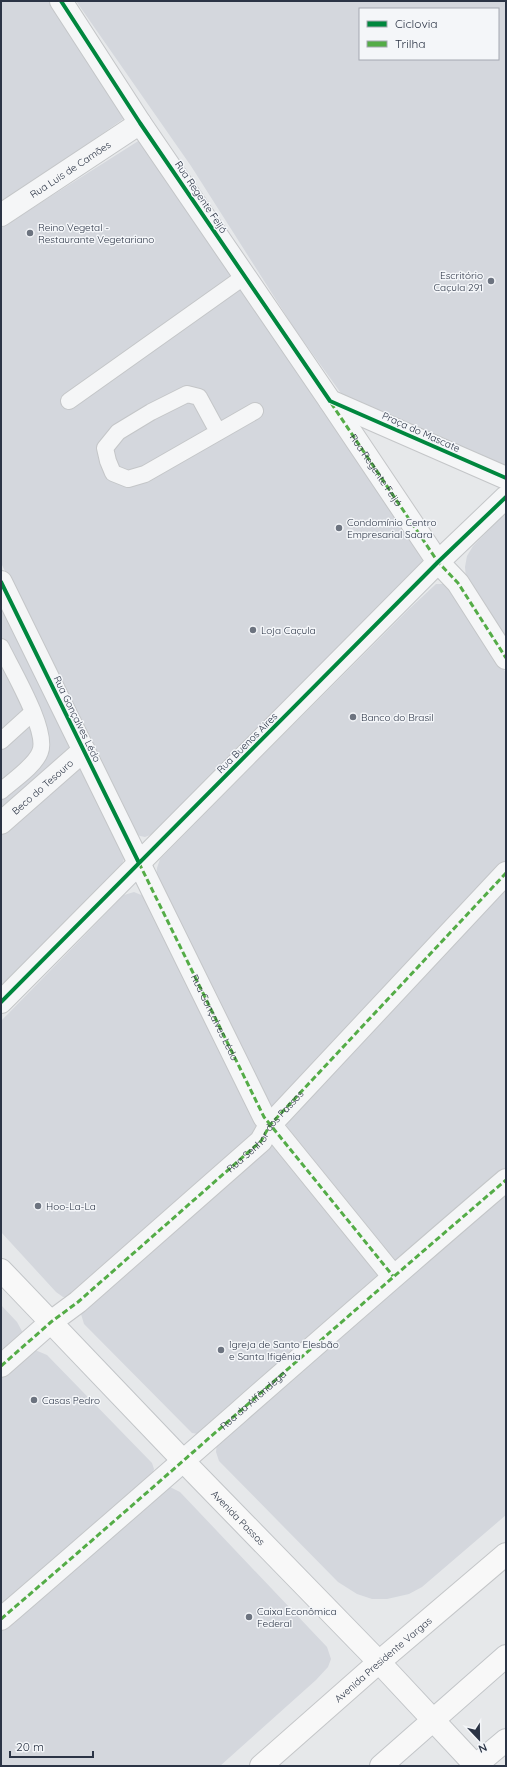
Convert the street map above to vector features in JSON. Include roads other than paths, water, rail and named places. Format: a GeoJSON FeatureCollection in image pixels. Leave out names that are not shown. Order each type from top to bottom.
{"type":"FeatureCollection","features":[{"type":"Feature","properties":{"kind":"main road","name":"Avenida Passos"},"geometry":{"type":"LineString","coordinates":[[1,1270],[184,1462],[379,1662],[476,1766]]}},
{"type":"Feature","properties":{"kind":"main road","name":"Avenida Presidente Vargas"},"geometry":{"type":"LineString","coordinates":[[261,1766],[379,1662],[506,1554]]}},
{"type":"Feature","properties":{"kind":"main road"},"geometry":{"type":"LineString","coordinates":[[381,1766],[506,1656]]}},
{"type":"Feature","properties":{"kind":"main road"},"geometry":{"type":"LineString","coordinates":[[476,1766],[506,1740]]}},
{"type":"Feature","properties":{"kind":"street","name":"Rua Regente Feijó"},"geometry":{"type":"LineString","coordinates":[[61,1],[140,123],[245,276],[309,378],[330,401],[438,562],[458,582],[506,658]]}},
{"type":"Feature","properties":{"kind":"street","name":"Rua Luis de Camões"},"geometry":{"type":"LineString","coordinates":[[1,215],[140,123]]}},
{"type":"Feature","properties":{"kind":"street","name":"Praça do Mascate"},"geometry":{"type":"LineString","coordinates":[[330,401],[506,478]]}},
{"type":"Feature","properties":{"kind":"street","name":"Rua Buenos Aires"},"geometry":{"type":"LineString","coordinates":[[1,1002],[438,562],[506,497]]}},
{"type":"Feature","properties":{"kind":"street","name":"Rua Gonçalves Lédo"},"geometry":{"type":"LineString","coordinates":[[1,582],[264,1117],[393,1276]]}},
{"type":"Feature","properties":{"kind":"street","name":"Beco do Tesouro"},"geometry":{"type":"LineString","coordinates":[[1,823],[84,750]]}},
{"type":"Feature","properties":{"kind":"street","name":"Rua Senhor dos Passos"},"geometry":{"type":"LineString","coordinates":[[1,1366],[51,1322],[78,1302],[261,1141],[270,1125],[506,873]]}},
{"type":"Feature","properties":{"kind":"street","name":"Rua da Alfândega"},"geometry":{"type":"LineString","coordinates":[[1,1620],[184,1462],[393,1276],[506,1180]]}},
{"type":"Feature","properties":{"kind":"lane"},"geometry":{"type":"LineString","coordinates":[[69,401],[245,276]]}},
{"type":"Feature","properties":{"kind":"lane"},"geometry":{"type":"LineString","coordinates":[[218,432],[199,397],[187,394],[151,412],[118,432],[105,448],[113,473],[128,479],[145,474],[255,411]]}},
{"type":"Feature","properties":{"kind":"lane"},"geometry":{"type":"LineString","coordinates":[[1,647],[39,727],[41,751],[36,760],[1,791]]}},
{"type":"Feature","properties":{"kind":"lane"},"geometry":{"type":"LineString","coordinates":[[1,741],[33,712]]}},
{"type":"Feature","properties":{"kind":"place","name":"Reino Vegetal - Restaurante Vegetariano"},"geometry":{"type":"Point","coordinates":[30,233]}},
{"type":"Feature","properties":{"kind":"place","name":"Escritório Caçula 291"},"geometry":{"type":"Point","coordinates":[491,281]}},
{"type":"Feature","properties":{"kind":"place","name":"Condomínio Centro Empresarial Saara"},"geometry":{"type":"Point","coordinates":[339,528]}},
{"type":"Feature","properties":{"kind":"place","name":"Loja Caçula"},"geometry":{"type":"Point","coordinates":[253,630]}},
{"type":"Feature","properties":{"kind":"place","name":"Banco do Brasil"},"geometry":{"type":"Point","coordinates":[353,717]}},
{"type":"Feature","properties":{"kind":"place","name":"Hoo-La-La"},"geometry":{"type":"Point","coordinates":[38,1206]}},
{"type":"Feature","properties":{"kind":"place","name":"Igreja de Santo Elesbão e Santa Ifigênia"},"geometry":{"type":"Point","coordinates":[221,1350]}},
{"type":"Feature","properties":{"kind":"place","name":"Casas Pedro"},"geometry":{"type":"Point","coordinates":[34,1400]}},
{"type":"Feature","properties":{"kind":"place","name":"Caixa Econômica Federal"},"geometry":{"type":"Point","coordinates":[249,1617]}}]}
